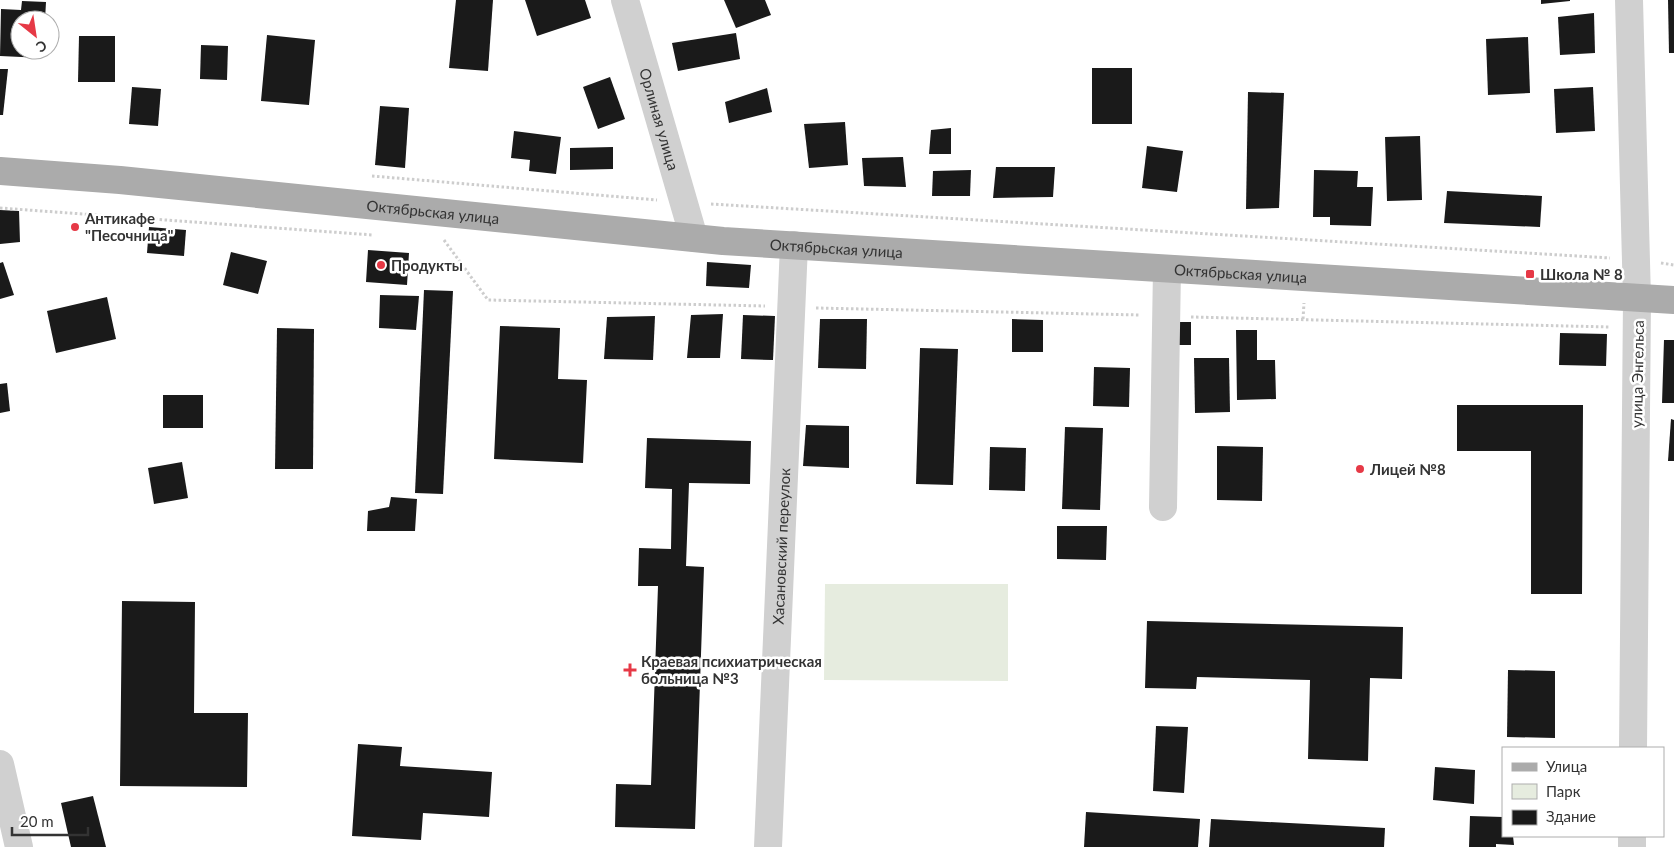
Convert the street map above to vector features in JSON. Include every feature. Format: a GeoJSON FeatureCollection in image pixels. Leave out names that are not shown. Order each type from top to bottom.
{"type":"FeatureCollection","features":[{"type":"Feature","properties":{"kind":"main road","name":"Октябрьская улица"},"geometry":{"type":"LineString","coordinates":[[0,171],[120,180],[694,238],[1674,300]]}},
{"type":"Feature","properties":{"kind":"street","name":"Орлиная улица"},"geometry":{"type":"LineString","coordinates":[[625,0],[694,238]]}},
{"type":"Feature","properties":{"kind":"street","name":"улица Энгельса"},"geometry":{"type":"LineString","coordinates":[[1629,0],[1638,299],[1633,747]]}},
{"type":"Feature","properties":{"kind":"street","name":"Хасановский переулок"},"geometry":{"type":"LineString","coordinates":[[768,847],[794,245]]}},
{"type":"Feature","properties":{"kind":"street"},"geometry":{"type":"LineString","coordinates":[[1163,507],[1166,269]]}},
{"type":"Feature","properties":{"kind":"street"},"geometry":{"type":"LineString","coordinates":[[0,764],[19,847]]}},
{"type":"Feature","properties":{"kind":"path"},"geometry":{"type":"LineString","coordinates":[[367,176],[684,203],[1637,260],[1674,265]]}},
{"type":"Feature","properties":{"kind":"path"},"geometry":{"type":"LineString","coordinates":[[0,208],[376,235]]}},
{"type":"Feature","properties":{"kind":"path"},"geometry":{"type":"LineString","coordinates":[[435,239],[445,240],[488,300],[1637,328]]}},
{"type":"Feature","properties":{"kind":"green space"},"geometry":{"type":"Polygon","coordinates":[[[825,584],[1008,584],[1008,681],[824,680],[825,584]]]}},
{"type":"Feature","properties":{"kind":"building"},"geometry":{"type":"Polygon","coordinates":[[[456,0],[493,0],[488,71],[449,68],[456,0]]]}},
{"type":"Feature","properties":{"kind":"building"},"geometry":{"type":"Polygon","coordinates":[[[525,0],[585,0],[591,18],[537,36],[525,0]]]}},
{"type":"Feature","properties":{"kind":"building"},"geometry":{"type":"Polygon","coordinates":[[[724,0],[765,0],[771,15],[736,28],[724,0]]]}},
{"type":"Feature","properties":{"kind":"building"},"geometry":{"type":"Polygon","coordinates":[[[1541,0],[1570,0],[1570,1],[1541,4],[1541,0]]]}},
{"type":"Feature","properties":{"kind":"building"},"geometry":{"type":"Polygon","coordinates":[[[1668,0],[1674,0],[1674,53],[1669,53],[1668,0]]]}},
{"type":"Feature","properties":{"kind":"building"},"geometry":{"type":"Polygon","coordinates":[[[22,1],[46,2],[46,10],[21,10],[22,1]]]}},
{"type":"Feature","properties":{"kind":"building"},"geometry":{"type":"Polygon","coordinates":[[[1,9],[21,10],[10,10],[10,56],[0,56],[1,9]]]}},
{"type":"Feature","properties":{"kind":"building"},"geometry":{"type":"Polygon","coordinates":[[[1594,13],[1595,53],[1560,55],[1558,17],[1594,13]]]}},
{"type":"Feature","properties":{"kind":"building"},"geometry":{"type":"Polygon","coordinates":[[[736,33],[740,59],[678,71],[672,43],[736,33]]]}},
{"type":"Feature","properties":{"kind":"building"},"geometry":{"type":"Polygon","coordinates":[[[267,35],[315,40],[309,105],[261,101],[267,35]]]}},
{"type":"Feature","properties":{"kind":"building"},"geometry":{"type":"Polygon","coordinates":[[[79,36],[115,36],[115,82],[78,82],[79,36]]]}},
{"type":"Feature","properties":{"kind":"building"},"geometry":{"type":"Polygon","coordinates":[[[1528,37],[1530,93],[1488,95],[1486,39],[1528,37]]]}},
{"type":"Feature","properties":{"kind":"building"},"geometry":{"type":"Polygon","coordinates":[[[201,45],[228,46],[227,80],[200,79],[201,45]]]}},
{"type":"Feature","properties":{"kind":"building"},"geometry":{"type":"Polygon","coordinates":[[[1092,68],[1132,68],[1132,124],[1092,124],[1092,68]]]}},
{"type":"Feature","properties":{"kind":"building"},"geometry":{"type":"Polygon","coordinates":[[[0,69],[8,69],[3,115],[0,115],[0,69]]]}},
{"type":"Feature","properties":{"kind":"building"},"geometry":{"type":"Polygon","coordinates":[[[610,77],[625,119],[598,129],[583,87],[610,77]]]}},
{"type":"Feature","properties":{"kind":"building"},"geometry":{"type":"Polygon","coordinates":[[[132,87],[161,89],[158,126],[129,124],[132,87]]]}},
{"type":"Feature","properties":{"kind":"building"},"geometry":{"type":"Polygon","coordinates":[[[1593,87],[1595,131],[1556,133],[1554,89],[1593,87]]]}},
{"type":"Feature","properties":{"kind":"building"},"geometry":{"type":"Polygon","coordinates":[[[767,88],[772,112],[729,123],[725,102],[767,88]]]}},
{"type":"Feature","properties":{"kind":"building"},"geometry":{"type":"Polygon","coordinates":[[[1248,92],[1284,93],[1279,208],[1246,209],[1248,92]]]}},
{"type":"Feature","properties":{"kind":"building"},"geometry":{"type":"Polygon","coordinates":[[[380,106],[409,108],[405,168],[375,165],[380,106]]]}},
{"type":"Feature","properties":{"kind":"building"},"geometry":{"type":"Polygon","coordinates":[[[845,122],[848,165],[809,168],[804,124],[845,122]]]}},
{"type":"Feature","properties":{"kind":"building"},"geometry":{"type":"Polygon","coordinates":[[[951,128],[951,154],[929,154],[931,130],[951,128]]]}},
{"type":"Feature","properties":{"kind":"building"},"geometry":{"type":"Polygon","coordinates":[[[514,131],[561,137],[556,174],[529,171],[530,160],[511,158],[514,131]]]}},
{"type":"Feature","properties":{"kind":"building"},"geometry":{"type":"Polygon","coordinates":[[[1420,136],[1422,200],[1387,201],[1385,137],[1420,136]]]}},
{"type":"Feature","properties":{"kind":"building"},"geometry":{"type":"Polygon","coordinates":[[[1147,146],[1183,151],[1177,192],[1142,188],[1147,146]]]}},
{"type":"Feature","properties":{"kind":"building"},"geometry":{"type":"Polygon","coordinates":[[[613,147],[613,169],[570,170],[570,148],[613,147]]]}},
{"type":"Feature","properties":{"kind":"building"},"geometry":{"type":"Polygon","coordinates":[[[903,157],[906,187],[864,186],[862,158],[903,157]]]}},
{"type":"Feature","properties":{"kind":"building"},"geometry":{"type":"Polygon","coordinates":[[[996,167],[1055,167],[1053,197],[993,198],[996,167]]]}},
{"type":"Feature","properties":{"kind":"building"},"geometry":{"type":"Polygon","coordinates":[[[971,170],[970,196],[932,196],[933,171],[971,170]]]}},
{"type":"Feature","properties":{"kind":"building"},"geometry":{"type":"Polygon","coordinates":[[[1314,170],[1358,171],[1357,187],[1373,187],[1371,226],[1330,225],[1330,217],[1313,217],[1314,170]]]}},
{"type":"Feature","properties":{"kind":"building"},"geometry":{"type":"Polygon","coordinates":[[[1447,191],[1542,196],[1540,227],[1444,223],[1447,191]]]}},
{"type":"Feature","properties":{"kind":"building"},"geometry":{"type":"Polygon","coordinates":[[[0,210],[19,211],[20,242],[0,244],[0,210]]]}},
{"type":"Feature","properties":{"kind":"building"},"geometry":{"type":"Polygon","coordinates":[[[149,227],[186,230],[184,256],[147,253],[149,227]]]}},
{"type":"Feature","properties":{"kind":"building"},"geometry":{"type":"Polygon","coordinates":[[[368,250],[409,253],[407,285],[366,282],[368,250]]]}},
{"type":"Feature","properties":{"kind":"building"},"geometry":{"type":"Polygon","coordinates":[[[231,252],[267,261],[258,294],[223,285],[231,252]]]}},
{"type":"Feature","properties":{"kind":"building"},"geometry":{"type":"Polygon","coordinates":[[[3,262],[14,295],[0,299],[0,263],[3,262]]]}},
{"type":"Feature","properties":{"kind":"building"},"geometry":{"type":"Polygon","coordinates":[[[707,262],[751,265],[749,288],[706,286],[707,262]]]}},
{"type":"Feature","properties":{"kind":"building"},"geometry":{"type":"Polygon","coordinates":[[[424,290],[453,291],[443,494],[415,493],[424,290]]]}},
{"type":"Feature","properties":{"kind":"building"},"geometry":{"type":"Polygon","coordinates":[[[380,295],[419,296],[416,330],[379,328],[380,295]]]}},
{"type":"Feature","properties":{"kind":"building"},"geometry":{"type":"Polygon","coordinates":[[[107,297],[116,339],[56,353],[47,311],[107,297]]]}},
{"type":"Feature","properties":{"kind":"building"},"geometry":{"type":"Polygon","coordinates":[[[723,314],[720,358],[687,358],[691,315],[723,314]]]}},
{"type":"Feature","properties":{"kind":"building"},"geometry":{"type":"Polygon","coordinates":[[[743,315],[775,316],[773,360],[741,359],[743,315]]]}},
{"type":"Feature","properties":{"kind":"building"},"geometry":{"type":"Polygon","coordinates":[[[655,316],[653,360],[604,359],[607,317],[655,316]]]}},
{"type":"Feature","properties":{"kind":"building"},"geometry":{"type":"Polygon","coordinates":[[[820,319],[867,319],[866,369],[818,368],[820,319]]]}},
{"type":"Feature","properties":{"kind":"building"},"geometry":{"type":"Polygon","coordinates":[[[1012,319],[1043,320],[1043,352],[1012,352],[1012,319]]]}},
{"type":"Feature","properties":{"kind":"building"},"geometry":{"type":"Polygon","coordinates":[[[1175,322],[1191,322],[1191,345],[1175,345],[1175,322]]]}},
{"type":"Feature","properties":{"kind":"building"},"geometry":{"type":"Polygon","coordinates":[[[500,326],[560,328],[558,379],[587,380],[583,463],[494,459],[500,326]]]}},
{"type":"Feature","properties":{"kind":"building"},"geometry":{"type":"Polygon","coordinates":[[[277,328],[314,329],[313,469],[275,469],[277,328]]]}},
{"type":"Feature","properties":{"kind":"building"},"geometry":{"type":"Polygon","coordinates":[[[1236,330],[1257,330],[1257,360],[1275,360],[1276,399],[1237,400],[1236,330]]]}},
{"type":"Feature","properties":{"kind":"building"},"geometry":{"type":"Polygon","coordinates":[[[1560,333],[1607,334],[1606,366],[1559,365],[1560,333]]]}},
{"type":"Feature","properties":{"kind":"building"},"geometry":{"type":"Polygon","coordinates":[[[1664,340],[1674,340],[1674,403],[1662,403],[1664,340]]]}},
{"type":"Feature","properties":{"kind":"building"},"geometry":{"type":"Polygon","coordinates":[[[920,348],[958,349],[953,485],[916,484],[920,348]]]}},
{"type":"Feature","properties":{"kind":"building"},"geometry":{"type":"Polygon","coordinates":[[[1194,358],[1229,358],[1230,412],[1195,413],[1194,358]]]}},
{"type":"Feature","properties":{"kind":"building"},"geometry":{"type":"Polygon","coordinates":[[[1094,367],[1130,368],[1129,407],[1093,406],[1094,367]]]}},
{"type":"Feature","properties":{"kind":"building"},"geometry":{"type":"Polygon","coordinates":[[[7,383],[10,411],[0,413],[0,384],[7,383]]]}},
{"type":"Feature","properties":{"kind":"building"},"geometry":{"type":"Polygon","coordinates":[[[163,395],[203,395],[203,428],[163,428],[163,395]]]}},
{"type":"Feature","properties":{"kind":"building"},"geometry":{"type":"Polygon","coordinates":[[[1457,405],[1583,405],[1582,594],[1531,594],[1531,451],[1457,451],[1457,405]]]}},
{"type":"Feature","properties":{"kind":"building"},"geometry":{"type":"Polygon","coordinates":[[[1671,419],[1674,420],[1674,461],[1668,461],[1671,419]]]}},
{"type":"Feature","properties":{"kind":"building"},"geometry":{"type":"Polygon","coordinates":[[[806,425],[849,426],[849,468],[803,466],[806,425]]]}},
{"type":"Feature","properties":{"kind":"building"},"geometry":{"type":"Polygon","coordinates":[[[1065,427],[1103,428],[1100,510],[1062,509],[1065,427]]]}},
{"type":"Feature","properties":{"kind":"building"},"geometry":{"type":"Polygon","coordinates":[[[647,438],[751,441],[750,484],[689,483],[686,566],[704,567],[695,829],[615,827],[616,784],[651,785],[658,586],[638,586],[639,548],[671,549],[672,489],[645,488],[647,438]]]}},
{"type":"Feature","properties":{"kind":"building"},"geometry":{"type":"Polygon","coordinates":[[[1217,446],[1263,447],[1262,501],[1217,500],[1217,446]]]}},
{"type":"Feature","properties":{"kind":"building"},"geometry":{"type":"Polygon","coordinates":[[[990,447],[1026,448],[1025,491],[989,490],[990,447]]]}},
{"type":"Feature","properties":{"kind":"building"},"geometry":{"type":"Polygon","coordinates":[[[182,462],[188,498],[154,504],[148,468],[182,462]]]}},
{"type":"Feature","properties":{"kind":"building"},"geometry":{"type":"Polygon","coordinates":[[[391,497],[417,499],[415,531],[367,531],[368,511],[389,507],[391,497]]]}},
{"type":"Feature","properties":{"kind":"building"},"geometry":{"type":"Polygon","coordinates":[[[1057,526],[1107,526],[1106,560],[1057,559],[1057,526]]]}},
{"type":"Feature","properties":{"kind":"building"},"geometry":{"type":"Polygon","coordinates":[[[122,601],[195,602],[194,713],[248,713],[247,787],[120,786],[122,601]]]}},
{"type":"Feature","properties":{"kind":"building"},"geometry":{"type":"Polygon","coordinates":[[[1147,621],[1403,627],[1402,679],[1370,678],[1368,761],[1308,759],[1310,680],[1197,677],[1196,689],[1145,688],[1147,621]]]}},
{"type":"Feature","properties":{"kind":"building"},"geometry":{"type":"Polygon","coordinates":[[[1508,670],[1555,671],[1555,738],[1507,737],[1508,670]]]}},
{"type":"Feature","properties":{"kind":"building"},"geometry":{"type":"Polygon","coordinates":[[[1156,726],[1188,727],[1184,793],[1153,791],[1156,726]]]}},
{"type":"Feature","properties":{"kind":"building"},"geometry":{"type":"Polygon","coordinates":[[[358,744],[402,747],[400,766],[492,772],[489,817],[423,813],[421,840],[352,836],[358,744]]]}},
{"type":"Feature","properties":{"kind":"building"},"geometry":{"type":"Polygon","coordinates":[[[1435,767],[1475,770],[1474,804],[1433,800],[1435,767]]]}},
{"type":"Feature","properties":{"kind":"building"},"geometry":{"type":"Polygon","coordinates":[[[93,796],[106,847],[71,847],[61,803],[93,796]]]}},
{"type":"Feature","properties":{"kind":"building"},"geometry":{"type":"Polygon","coordinates":[[[1086,812],[1200,819],[1198,847],[1084,847],[1086,812]]]}},
{"type":"Feature","properties":{"kind":"building"},"geometry":{"type":"Polygon","coordinates":[[[1470,816],[1502,817],[1502,837],[1513,837],[1514,845],[1496,844],[1496,847],[1469,847],[1470,816]]]}},
{"type":"Feature","properties":{"kind":"building"},"geometry":{"type":"Polygon","coordinates":[[[1211,819],[1385,828],[1384,847],[1209,847],[1211,819]]]}},
{"type":"Feature","properties":{"kind":"place","name":"Антикафе \"Песочница\""},"geometry":{"type":"Point","coordinates":[75,227]}},
{"type":"Feature","properties":{"kind":"place","name":"Продукты"},"geometry":{"type":"Point","coordinates":[381,265]}},
{"type":"Feature","properties":{"kind":"place","name":"Школа № 8"},"geometry":{"type":"Point","coordinates":[1530,274]}},
{"type":"Feature","properties":{"kind":"place","name":"Лицей №8"},"geometry":{"type":"Point","coordinates":[1360,469]}},
{"type":"Feature","properties":{"kind":"place","name":"Краевая психиатрическая больница №3"},"geometry":{"type":"Point","coordinates":[630,670]}}]}
